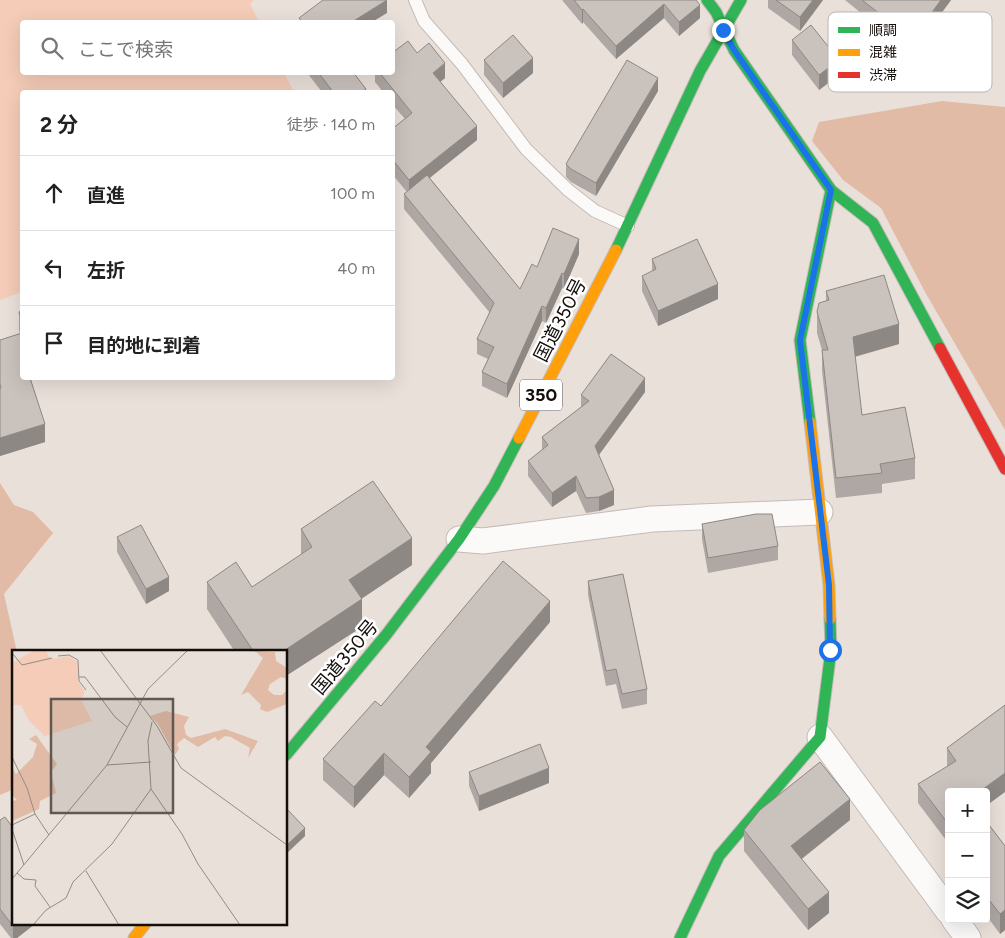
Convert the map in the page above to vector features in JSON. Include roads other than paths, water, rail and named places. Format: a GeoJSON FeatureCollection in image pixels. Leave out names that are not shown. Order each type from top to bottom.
{"type":"FeatureCollection","features":[{"type":"Feature","properties":{"kind":"main road"},"geometry":{"type":"LineString","coordinates":[[707,0],[716,12],[734,50],[831,190],[873,223],[1005,469]]}},
{"type":"Feature","properties":{"kind":"main road","name":"国道350号"},"geometry":{"type":"LineString","coordinates":[[288,753],[386,635],[460,539],[494,486],[628,226],[700,71],[741,0]]}},
{"type":"Feature","properties":{"kind":"main road"},"geometry":{"type":"LineString","coordinates":[[680,938],[719,856],[820,737],[830,650],[829,585],[800,340],[831,190]]}},
{"type":"Feature","properties":{"kind":"main road"},"geometry":{"type":"LineString","coordinates":[[134,938],[143,926]]}},
{"type":"Feature","properties":{"kind":"street"},"geometry":{"type":"LineString","coordinates":[[460,539],[483,541],[652,519],[820,512]]}},
{"type":"Feature","properties":{"kind":"street"},"geometry":{"type":"LineString","coordinates":[[820,737],[945,907]]}},
{"type":"Feature","properties":{"kind":"street"},"geometry":{"type":"LineString","coordinates":[[957,923],[968,938]]}},
{"type":"Feature","properties":{"kind":"lane"},"geometry":{"type":"LineString","coordinates":[[415,0],[424,21],[462,64],[526,149],[568,190],[595,210],[628,226]]}}]}
